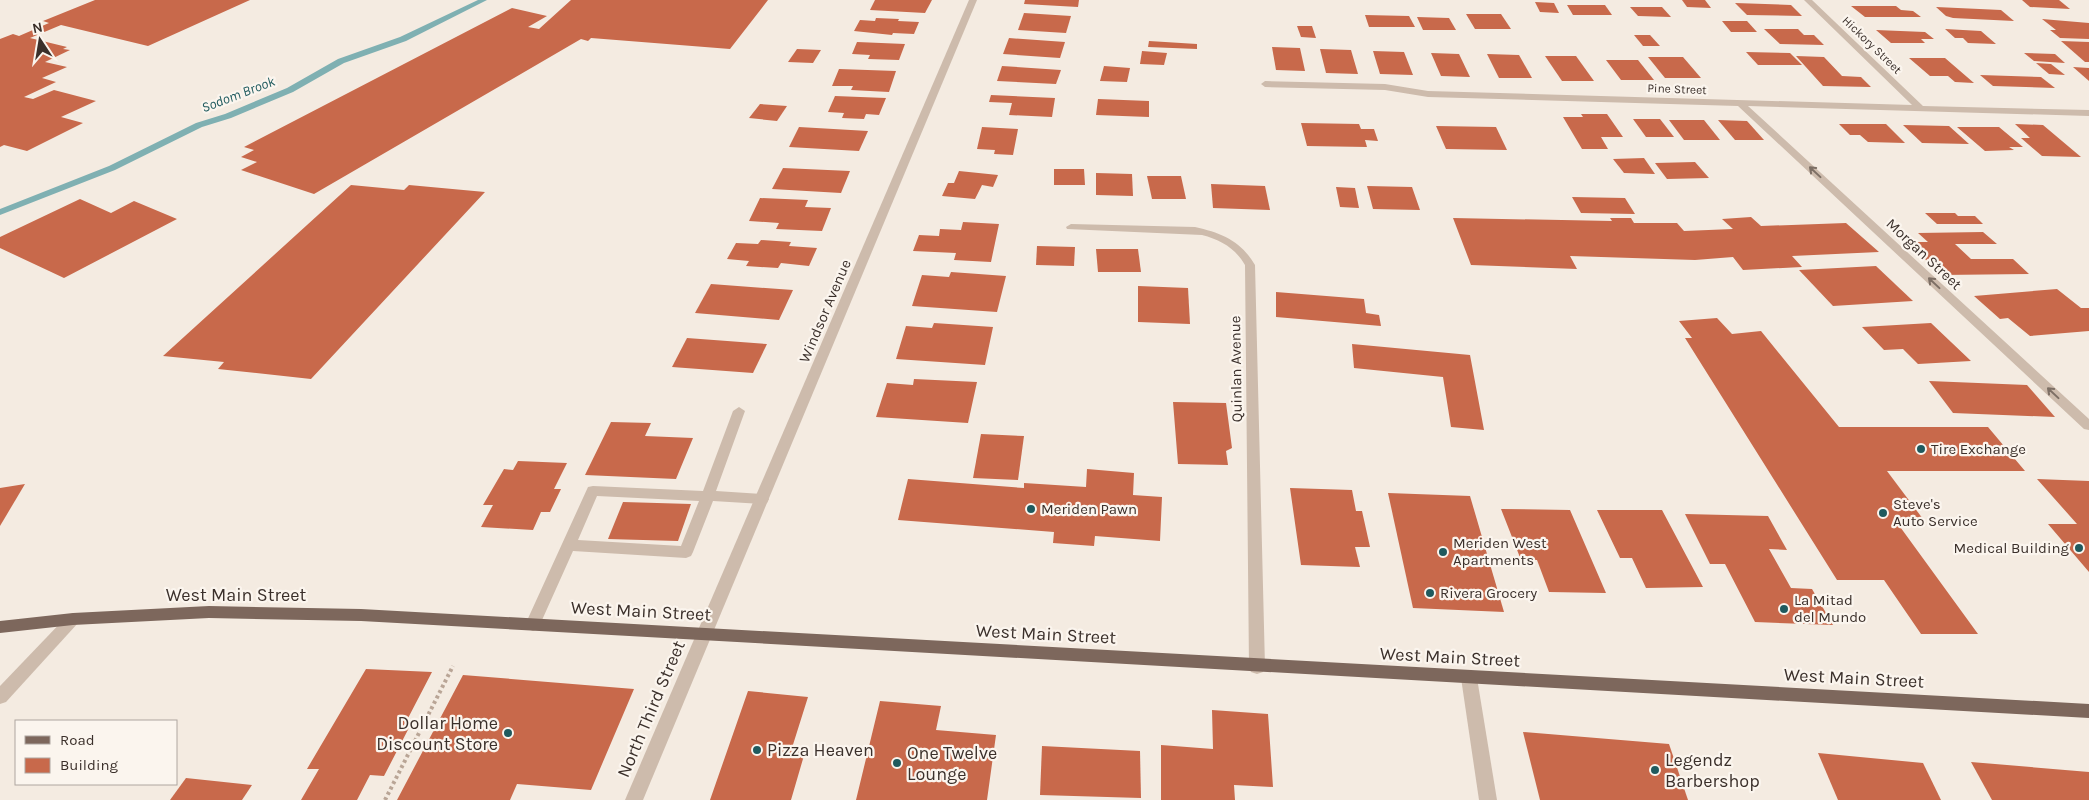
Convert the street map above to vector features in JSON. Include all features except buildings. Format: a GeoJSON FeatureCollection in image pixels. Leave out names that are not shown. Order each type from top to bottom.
{"type":"FeatureCollection","features":[{"type":"Feature","properties":{"kind":"main road","name":"West Main Street"},"geometry":{"type":"LineString","coordinates":[[0,627],[73,619],[210,612],[361,615],[1257,667],[2089,711]]}},
{"type":"Feature","properties":{"kind":"street","name":"Windsor Avenue"},"geometry":{"type":"LineString","coordinates":[[705,634],[973,0]]}},
{"type":"Feature","properties":{"kind":"street","name":"Hickory Street"},"geometry":{"type":"LineString","coordinates":[[1808,0],[1920,108]]}},
{"type":"Feature","properties":{"kind":"street","name":"Pine Street"},"geometry":{"type":"LineString","coordinates":[[1265,84],[1385,87],[1428,94],[2089,113]]}},
{"type":"Feature","properties":{"kind":"street","name":"Morgan Street"},"geometry":{"type":"LineString","coordinates":[[1740,103],[2089,426]]}},
{"type":"Feature","properties":{"kind":"street","name":"Quinlan Avenue"},"geometry":{"type":"LineString","coordinates":[[1070,227],[1195,230],[1214,234],[1230,241],[1243,252],[1250,265],[1257,667]]}},
{"type":"Feature","properties":{"kind":"street"},"geometry":{"type":"LineString","coordinates":[[568,546],[686,552],[739,411]]}},
{"type":"Feature","properties":{"kind":"street"},"geometry":{"type":"LineString","coordinates":[[533,625],[593,491],[762,499]]}},
{"type":"Feature","properties":{"kind":"street"},"geometry":{"type":"LineString","coordinates":[[0,697],[73,619]]}},
{"type":"Feature","properties":{"kind":"street","name":"North Third Street"},"geometry":{"type":"LineString","coordinates":[[634,800],[705,634]]}},
{"type":"Feature","properties":{"kind":"street"},"geometry":{"type":"LineString","coordinates":[[1469,678],[1488,800]]}},
{"type":"Feature","properties":{"kind":"path"},"geometry":{"type":"LineString","coordinates":[[385,800],[453,666]]}},
{"type":"Feature","properties":{"kind":"waterway","name":"Sodom Brook"},"geometry":{"type":"LineString","coordinates":[[0,212],[112,168],[199,125],[228,116],[290,90],[341,61],[403,39],[484,0]]}},
{"type":"Feature","properties":{"kind":"place","name":"Tire Exchange"},"geometry":{"type":"Point","coordinates":[1921,449]}},
{"type":"Feature","properties":{"kind":"place","name":"Meriden Pawn"},"geometry":{"type":"Point","coordinates":[1031,509]}},
{"type":"Feature","properties":{"kind":"place","name":"Steve's Auto Service"},"geometry":{"type":"Point","coordinates":[1883,513]}},
{"type":"Feature","properties":{"kind":"place","name":"Medical Building"},"geometry":{"type":"Point","coordinates":[2079,548]}},
{"type":"Feature","properties":{"kind":"place","name":"Meriden West Apartments"},"geometry":{"type":"Point","coordinates":[1443,552]}},
{"type":"Feature","properties":{"kind":"place","name":"Rivera Grocery"},"geometry":{"type":"Point","coordinates":[1430,593]}},
{"type":"Feature","properties":{"kind":"place","name":"La Mitad del Mundo"},"geometry":{"type":"Point","coordinates":[1784,609]}},
{"type":"Feature","properties":{"kind":"place","name":"Dollar Home Discount Store"},"geometry":{"type":"Point","coordinates":[508,733]}},
{"type":"Feature","properties":{"kind":"place","name":"Pizza Heaven"},"geometry":{"type":"Point","coordinates":[757,750]}},
{"type":"Feature","properties":{"kind":"place","name":"One Twelve Lounge"},"geometry":{"type":"Point","coordinates":[897,763]}},
{"type":"Feature","properties":{"kind":"place","name":"Legendz Barbershop"},"geometry":{"type":"Point","coordinates":[1655,770]}}]}
